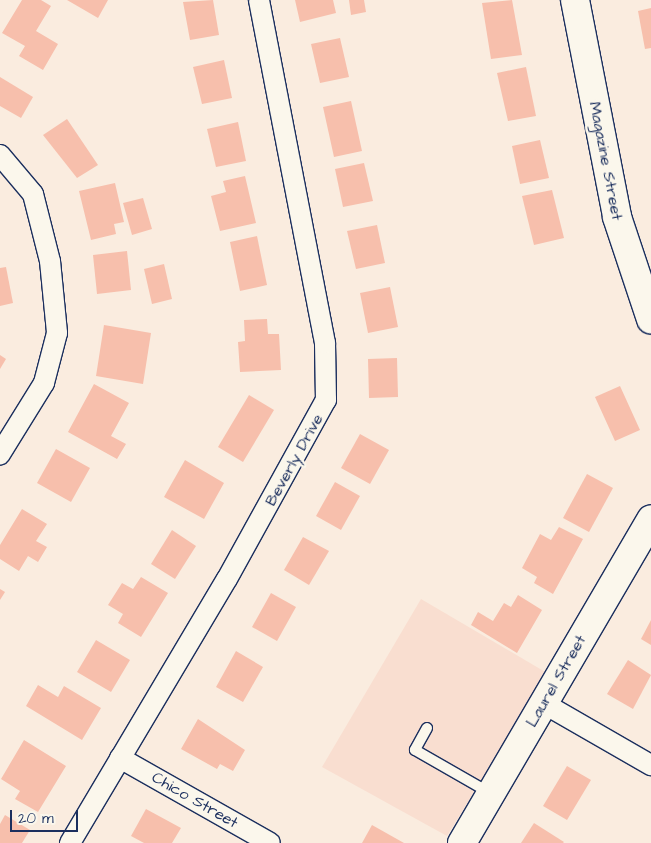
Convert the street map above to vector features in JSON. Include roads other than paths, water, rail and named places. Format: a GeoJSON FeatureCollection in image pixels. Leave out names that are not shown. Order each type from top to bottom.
{"type":"FeatureCollection","features":[{"type":"Feature","properties":{"kind":"street","name":"Beverly Drive"},"geometry":{"type":"LineString","coordinates":[[70,843],[326,400],[325,344],[259,0]]}},
{"type":"Feature","properties":{"kind":"street","name":"Magazine Street"},"geometry":{"type":"LineString","coordinates":[[575,0],[617,217],[651,319]]}},
{"type":"Feature","properties":{"kind":"street"},"geometry":{"type":"LineString","coordinates":[[0,155],[32,194],[50,261],[57,333],[44,383],[0,454]]}},
{"type":"Feature","properties":{"kind":"street","name":"Laurel Street"},"geometry":{"type":"LineString","coordinates":[[462,843],[651,520]]}},
{"type":"Feature","properties":{"kind":"street"},"geometry":{"type":"LineString","coordinates":[[543,703],[651,764]]}},
{"type":"Feature","properties":{"kind":"street","name":"Chico Street"},"geometry":{"type":"LineString","coordinates":[[120,758],[270,843]]}},
{"type":"Feature","properties":{"kind":"lane"},"geometry":{"type":"LineString","coordinates":[[427,728],[415,750],[490,794]]}}]}
